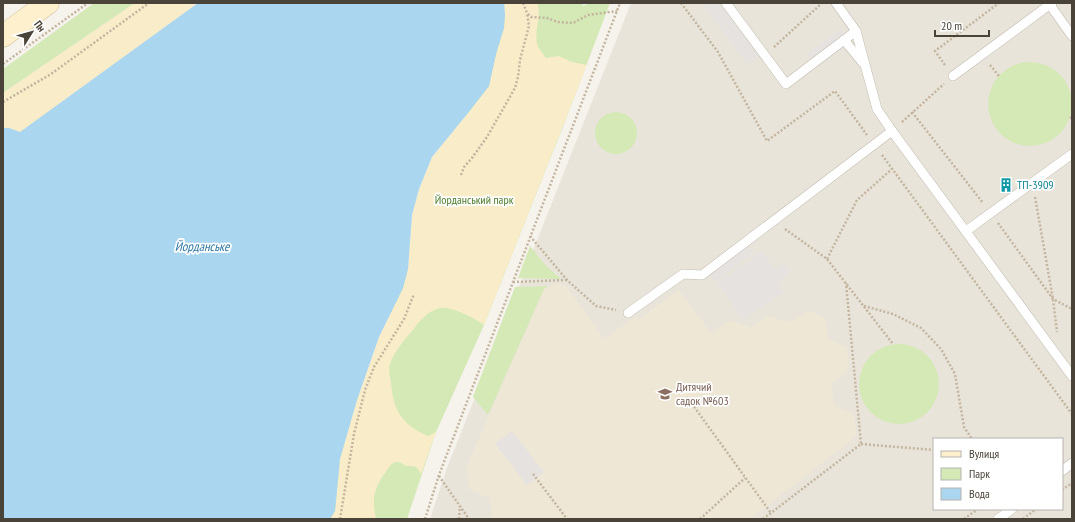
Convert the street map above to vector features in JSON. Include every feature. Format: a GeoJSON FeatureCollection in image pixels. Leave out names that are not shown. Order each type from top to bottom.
{"type":"FeatureCollection","features":[{"type":"Feature","properties":{"kind":"main road"},"geometry":{"type":"LineString","coordinates":[[3,36],[48,3]]}},
{"type":"Feature","properties":{"kind":"lane"},"geometry":{"type":"LineString","coordinates":[[726,3],[786,84],[856,31]]}},
{"type":"Feature","properties":{"kind":"lane"},"geometry":{"type":"LineString","coordinates":[[836,3],[856,31],[877,109],[1072,376]]}},
{"type":"Feature","properties":{"kind":"lane"},"geometry":{"type":"LineString","coordinates":[[953,76],[1051,4],[1072,36]]}},
{"type":"Feature","properties":{"kind":"lane"},"geometry":{"type":"LineString","coordinates":[[844,40],[865,66]]}},
{"type":"Feature","properties":{"kind":"lane"},"geometry":{"type":"LineString","coordinates":[[628,313],[683,274],[702,275],[892,131]]}},
{"type":"Feature","properties":{"kind":"lane"},"geometry":{"type":"LineString","coordinates":[[966,231],[1072,154]]}},
{"type":"Feature","properties":{"kind":"lane"},"geometry":{"type":"LineString","coordinates":[[1063,470],[1072,463]]}},
{"type":"Feature","properties":{"kind":"lane"},"geometry":{"type":"LineString","coordinates":[[998,519],[1011,510]]}},
{"type":"Feature","properties":{"kind":"path"},"geometry":{"type":"LineString","coordinates":[[3,64],[88,3]]}},
{"type":"Feature","properties":{"kind":"path"},"geometry":{"type":"LineString","coordinates":[[3,102],[51,74],[149,3]]}},
{"type":"Feature","properties":{"kind":"path"},"geometry":{"type":"LineString","coordinates":[[461,174],[464,167],[487,137],[514,88],[518,77],[520,60],[529,26],[527,13],[523,3]]}},
{"type":"Feature","properties":{"kind":"path"},"geometry":{"type":"LineString","coordinates":[[425,519],[439,475],[620,3]]}},
{"type":"Feature","properties":{"kind":"path"},"geometry":{"type":"LineString","coordinates":[[681,3],[718,52],[767,140],[835,91],[1072,414]]}},
{"type":"Feature","properties":{"kind":"path"},"geometry":{"type":"LineString","coordinates":[[765,56],[822,3]]}},
{"type":"Feature","properties":{"kind":"path"},"geometry":{"type":"LineString","coordinates":[[912,112],[953,76],[935,51],[999,3]]}},
{"type":"Feature","properties":{"kind":"path"},"geometry":{"type":"LineString","coordinates":[[527,13],[531,17],[547,18],[558,22],[573,23],[588,15],[617,11]]}},
{"type":"Feature","properties":{"kind":"path"},"geometry":{"type":"LineString","coordinates":[[827,259],[857,200],[892,169]]}},
{"type":"Feature","properties":{"kind":"path"},"geometry":{"type":"LineString","coordinates":[[1033,183],[1054,299],[1060,358]]}},
{"type":"Feature","properties":{"kind":"path"},"geometry":{"type":"LineString","coordinates":[[773,221],[827,259],[893,344]]}},
{"type":"Feature","properties":{"kind":"path"},"geometry":{"type":"LineString","coordinates":[[530,236],[567,280],[596,306],[628,313]]}},
{"type":"Feature","properties":{"kind":"path"},"geometry":{"type":"LineString","coordinates":[[513,282],[567,280]]}},
{"type":"Feature","properties":{"kind":"path"},"geometry":{"type":"LineString","coordinates":[[846,283],[861,444]]}},
{"type":"Feature","properties":{"kind":"path"},"geometry":{"type":"LineString","coordinates":[[340,519],[354,434],[365,390],[374,367],[404,319],[414,294]]}},
{"type":"Feature","properties":{"kind":"path"},"geometry":{"type":"LineString","coordinates":[[1054,299],[1072,309]]}},
{"type":"Feature","properties":{"kind":"path"},"geometry":{"type":"LineString","coordinates":[[864,306],[894,314],[921,328],[941,349],[955,374],[964,427],[971,438]]}},
{"type":"Feature","properties":{"kind":"path"},"geometry":{"type":"LineString","coordinates":[[687,397],[771,513]]}},
{"type":"Feature","properties":{"kind":"path"},"geometry":{"type":"LineString","coordinates":[[763,519],[861,444],[933,450]]}},
{"type":"Feature","properties":{"kind":"path"},"geometry":{"type":"LineString","coordinates":[[533,474],[567,519]]}},
{"type":"Feature","properties":{"kind":"path"},"geometry":{"type":"LineString","coordinates":[[439,475],[469,519]]}},
{"type":"Feature","properties":{"kind":"path"},"geometry":{"type":"LineString","coordinates":[[700,519],[745,478]]}},
{"type":"Feature","properties":{"kind":"path"},"geometry":{"type":"LineString","coordinates":[[1063,489],[1072,482]]}},
{"type":"Feature","properties":{"kind":"path"},"geometry":{"type":"LineString","coordinates":[[459,519],[460,505]]}},
{"type":"Feature","properties":{"kind":"path"},"geometry":{"type":"LineString","coordinates":[[964,519],[977,510]]}},
{"type":"Feature","properties":{"kind":"path"},"geometry":{"type":"LineString","coordinates":[[1023,519],[1035,510]]}},
{"type":"Feature","properties":{"kind":"shaded area"},"geometry":{"type":"Polygon","coordinates":[[[631,3],[1072,3],[1072,519],[430,519],[447,468],[631,3]]]}},
{"type":"Feature","properties":{"kind":"shaded area"},"geometry":{"type":"Polygon","coordinates":[[[702,3],[719,3],[759,57],[748,65],[702,3]]]}},
{"type":"Feature","properties":{"kind":"shaded area"},"geometry":{"type":"Polygon","coordinates":[[[841,29],[851,42],[817,67],[807,54],[841,29]]]}},
{"type":"Feature","properties":{"kind":"shaded area"},"geometry":{"type":"Polygon","coordinates":[[[747,244],[753,253],[715,282],[708,274],[747,244]]]}},
{"type":"Feature","properties":{"kind":"shaded area"},"geometry":{"type":"Polygon","coordinates":[[[762,251],[775,270],[784,264],[790,273],[777,283],[783,292],[744,320],[717,283],[762,251]]]}},
{"type":"Feature","properties":{"kind":"shaded area","name":"Дитячий садок №603"},"geometry":{"type":"Polygon","coordinates":[[[558,283],[566,286],[604,339],[637,316],[639,319],[679,290],[712,334],[730,320],[751,328],[768,316],[790,322],[809,311],[825,318],[828,339],[847,348],[849,369],[831,384],[834,405],[854,415],[857,436],[750,519],[492,519],[490,498],[470,490],[466,468],[544,289],[558,283]]]}},
{"type":"Feature","properties":{"kind":"shaded area"},"geometry":{"type":"Polygon","coordinates":[[[512,431],[544,472],[527,485],[495,444],[512,431]]]}},
{"type":"Feature","properties":{"kind":"green space"},"geometry":{"type":"Polygon","coordinates":[[[94,3],[135,3],[3,93],[3,69],[94,3]]]}},
{"type":"Feature","properties":{"kind":"green space","name":"Йорданський парк"},"geometry":{"type":"Polygon","coordinates":[[[504,3],[582,3],[583,6],[590,3],[610,3],[564,124],[484,325],[436,432],[407,519],[330,519],[340,459],[357,400],[505,14],[504,3]]]}},
{"type":"Feature","properties":{"kind":"green space"},"geometry":{"type":"Polygon","coordinates":[[[1030,62],[1046,65],[1060,74],[1069,88],[1072,104],[1069,120],[1060,134],[1046,143],[1030,146],[1014,143],[1000,134],[991,120],[988,104],[991,88],[1000,74],[1014,65],[1030,62]]]}},
{"type":"Feature","properties":{"kind":"green space"},"geometry":{"type":"Polygon","coordinates":[[[616,112],[631,118],[637,133],[631,148],[616,154],[601,148],[595,133],[601,118],[616,112]]]}},
{"type":"Feature","properties":{"kind":"green space"},"geometry":{"type":"Polygon","coordinates":[[[530,246],[545,265],[561,279],[518,278],[530,246]]]}},
{"type":"Feature","properties":{"kind":"green space"},"geometry":{"type":"Polygon","coordinates":[[[548,286],[544,289],[488,415],[473,397],[515,287],[548,286]]]}},
{"type":"Feature","properties":{"kind":"green space"},"geometry":{"type":"Polygon","coordinates":[[[899,344],[914,347],[927,356],[936,369],[939,384],[936,399],[927,412],[914,421],[899,424],[884,421],[871,412],[862,399],[859,384],[862,369],[871,356],[884,347],[899,344]]]}},
{"type":"Feature","properties":{"kind":"sand"},"geometry":{"type":"Polygon","coordinates":[[[135,3],[198,3],[20,133],[9,128],[3,128],[3,93],[135,3]]]}},
{"type":"Feature","properties":{"kind":"sand","name":"Йорданський парк"},"geometry":{"type":"Polygon","coordinates":[[[504,3],[537,3],[539,12],[536,39],[540,50],[546,58],[559,56],[572,62],[587,65],[484,325],[469,316],[450,309],[435,309],[421,320],[400,346],[389,366],[394,401],[400,415],[411,426],[428,436],[436,432],[421,474],[416,467],[407,466],[396,462],[390,466],[385,473],[374,495],[376,519],[330,519],[335,511],[340,459],[357,400],[379,337],[403,288],[408,269],[412,215],[419,189],[432,157],[489,86],[496,54],[504,28],[504,3]]]}},
{"type":"Feature","properties":{"kind":"water","name":"Йорданське"},"geometry":{"type":"Polygon","coordinates":[[[198,3],[504,3],[504,28],[496,54],[489,86],[432,157],[419,189],[412,215],[408,269],[403,288],[379,337],[357,400],[340,459],[335,511],[330,519],[3,519],[3,128],[9,128],[20,132],[198,3]]]}},
{"type":"Feature","properties":{"kind":"place","name":"ТП-3909"},"geometry":{"type":"Point","coordinates":[1006,185]}},
{"type":"Feature","properties":{"kind":"place","name":"Дитячий садок №603"},"geometry":{"type":"Point","coordinates":[665,394]}}]}
